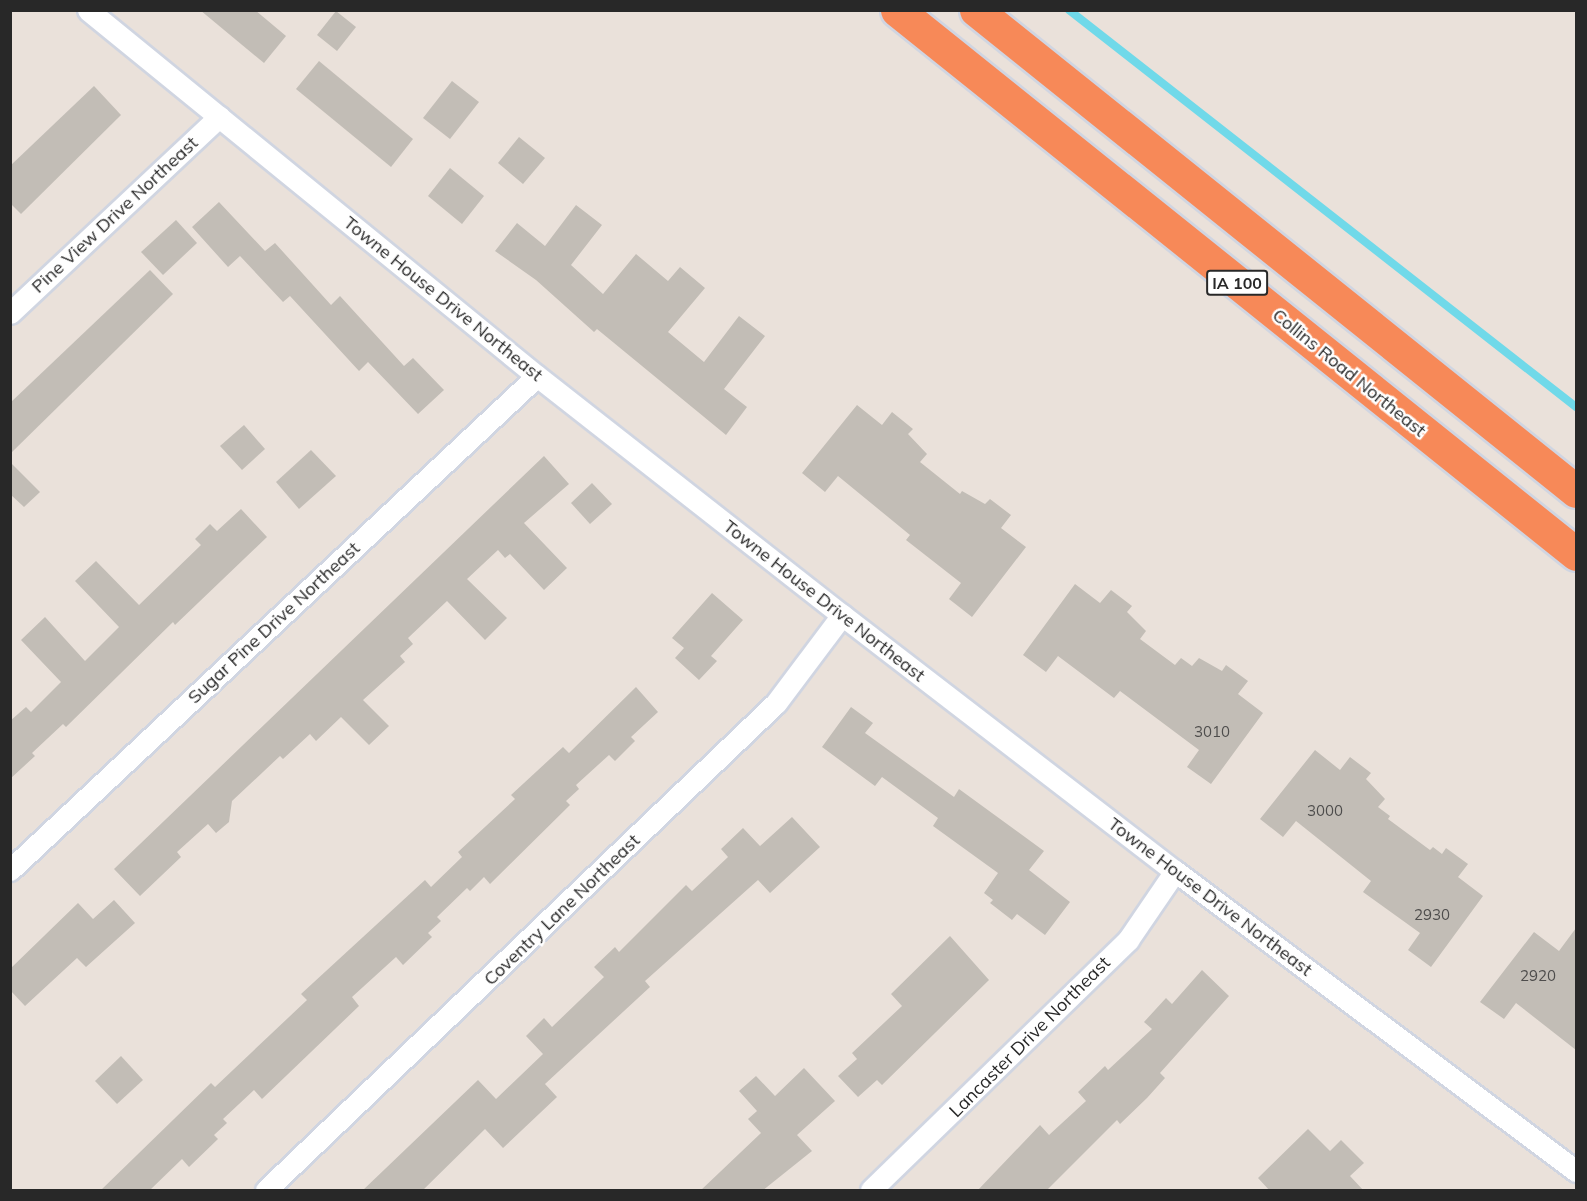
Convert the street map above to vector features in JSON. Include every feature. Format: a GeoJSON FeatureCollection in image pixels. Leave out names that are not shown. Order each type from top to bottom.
{"type":"FeatureCollection","features":[{"type":"Feature","properties":{"kind":"highway","name":"Collins Road Northeast"},"geometry":{"type":"LineString","coordinates":[[897,10],[1576,554]]}},
{"type":"Feature","properties":{"kind":"highway","name":"IA 100"},"geometry":{"type":"LineString","coordinates":[[976,10],[1576,491]]}},
{"type":"Feature","properties":{"kind":"street","name":"Towne House Drive Northeast"},"geometry":{"type":"LineString","coordinates":[[88,10],[537,376],[842,615],[1175,871],[1576,1171]]}},
{"type":"Feature","properties":{"kind":"street","name":"Pine View Drive Northeast"},"geometry":{"type":"LineString","coordinates":[[10,313],[219,117]]}},
{"type":"Feature","properties":{"kind":"street","name":"Sugar Pine Drive Northeast"},"geometry":{"type":"LineString","coordinates":[[10,870],[537,376]]}},
{"type":"Feature","properties":{"kind":"street","name":"Coventry Lane Northeast"},"geometry":{"type":"LineString","coordinates":[[266,1191],[776,703],[842,615]]}},
{"type":"Feature","properties":{"kind":"street","name":"Lancaster Drive Northeast"},"geometry":{"type":"LineString","coordinates":[[871,1191],[1128,940],[1175,871]]}},
{"type":"Feature","properties":{"kind":"building"},"geometry":{"type":"Polygon","coordinates":[[[200,10],[255,10],[286,36],[264,63],[200,10]]]}},
{"type":"Feature","properties":{"kind":"building"},"geometry":{"type":"Polygon","coordinates":[[[336,11],[356,27],[337,51],[317,35],[336,11]]]}},
{"type":"Feature","properties":{"kind":"building"},"geometry":{"type":"Polygon","coordinates":[[[319,61],[413,139],[391,167],[296,89],[319,61]]]}},
{"type":"Feature","properties":{"kind":"building"},"geometry":{"type":"Polygon","coordinates":[[[452,81],[479,102],[450,139],[423,118],[452,81]]]}},
{"type":"Feature","properties":{"kind":"building"},"geometry":{"type":"Polygon","coordinates":[[[94,86],[121,115],[21,214],[10,203],[10,166],[94,86]]]}},
{"type":"Feature","properties":{"kind":"building"},"geometry":{"type":"Polygon","coordinates":[[[519,137],[545,158],[523,184],[498,163],[519,137]]]}},
{"type":"Feature","properties":{"kind":"building"},"geometry":{"type":"Polygon","coordinates":[[[450,168],[484,196],[462,224],[428,196],[450,168]]]}},
{"type":"Feature","properties":{"kind":"building"},"geometry":{"type":"Polygon","coordinates":[[[219,202],[265,251],[275,243],[331,305],[340,296],[404,366],[413,358],[444,390],[418,414],[368,362],[359,371],[290,296],[283,302],[240,256],[228,267],[192,227],[219,202]]]}},
{"type":"Feature","properties":{"kind":"building"},"geometry":{"type":"Polygon","coordinates":[[[576,205],[602,225],[571,265],[603,294],[636,254],[668,281],[680,267],[705,288],[668,332],[704,362],[739,316],[765,336],[724,389],[747,407],[726,435],[597,329],[594,332],[536,280],[495,251],[517,223],[545,246],[576,205]]]}},
{"type":"Feature","properties":{"kind":"building"},"geometry":{"type":"Polygon","coordinates":[[[176,220],[197,243],[163,275],[141,252],[176,220]]]}},
{"type":"Feature","properties":{"kind":"building"},"geometry":{"type":"Polygon","coordinates":[[[150,270],[173,294],[10,454],[10,403],[150,270]]]}},
{"type":"Feature","properties":{"kind":"building"},"geometry":{"type":"Polygon","coordinates":[[[857,405],[882,425],[892,412],[913,429],[908,434],[927,454],[920,462],[960,494],[962,491],[985,504],[990,499],[1011,515],[1001,528],[1026,547],[972,617],[949,599],[961,583],[906,540],[910,535],[838,476],[825,492],[802,473],[857,405]]]}},
{"type":"Feature","properties":{"kind":"building"},"geometry":{"type":"Polygon","coordinates":[[[244,425],[265,449],[242,470],[220,446],[244,425]]]}},
{"type":"Feature","properties":{"kind":"building"},"geometry":{"type":"Polygon","coordinates":[[[311,450],[336,476],[299,509],[276,482],[311,450]]]}},
{"type":"Feature","properties":{"kind":"building"},"geometry":{"type":"Polygon","coordinates":[[[544,456],[569,484],[524,523],[567,568],[544,590],[510,554],[505,558],[498,550],[467,579],[507,618],[485,640],[447,601],[408,638],[413,644],[400,656],[405,662],[363,700],[389,726],[369,745],[341,717],[316,741],[310,734],[283,759],[280,756],[232,801],[229,822],[216,833],[208,824],[177,852],[181,857],[140,896],[114,869],[544,456]]]}},
{"type":"Feature","properties":{"kind":"building"},"geometry":{"type":"Polygon","coordinates":[[[10,462],[40,492],[24,507],[10,494],[10,462]]]}},
{"type":"Feature","properties":{"kind":"building"},"geometry":{"type":"Polygon","coordinates":[[[592,483],[612,504],[590,524],[571,503],[592,483]]]}},
{"type":"Feature","properties":{"kind":"building"},"geometry":{"type":"Polygon","coordinates":[[[241,509],[267,537],[175,625],[173,622],[66,727],[63,724],[32,753],[35,756],[10,779],[10,721],[26,707],[31,712],[61,682],[21,640],[45,617],[85,661],[119,627],[75,581],[96,561],[139,605],[201,545],[195,539],[210,524],[217,531],[241,509]]]}},
{"type":"Feature","properties":{"kind":"building"},"geometry":{"type":"Polygon","coordinates":[[[1075,584],[1100,603],[1111,590],[1132,606],[1127,612],[1146,631],[1140,639],[1175,665],[1181,658],[1192,666],[1199,658],[1222,671],[1226,665],[1248,681],[1238,694],[1263,713],[1211,784],[1187,767],[1199,750],[1120,691],[1114,698],[1058,656],[1046,672],[1023,655],[1075,584]]]}},
{"type":"Feature","properties":{"kind":"building"},"geometry":{"type":"Polygon","coordinates":[[[712,593],[743,620],[711,656],[717,661],[699,680],[675,658],[684,648],[672,638],[712,593]]]}},
{"type":"Feature","properties":{"kind":"building"},"geometry":{"type":"Polygon","coordinates":[[[636,687],[658,712],[631,737],[635,741],[615,761],[609,755],[576,785],[579,789],[566,801],[570,805],[490,884],[484,877],[470,891],[467,888],[437,917],[441,921],[428,933],[432,937],[403,965],[396,957],[352,997],[359,1006],[262,1099],[254,1090],[223,1119],[227,1123],[214,1135],[218,1139],[189,1167],[182,1159],[149,1191],[100,1191],[211,1083],[215,1087],[307,1000],[301,994],[425,880],[431,887],[462,857],[458,852],[515,799],[511,795],[563,747],[569,753],[636,687]]]}},
{"type":"Feature","properties":{"kind":"building"},"geometry":{"type":"Polygon","coordinates":[[[851,707],[873,723],[865,733],[954,797],[959,789],[1044,851],[1029,870],[1070,902],[1045,935],[1017,914],[1012,920],[990,903],[993,900],[984,893],[998,873],[933,826],[938,818],[882,777],[875,786],[822,747],[851,707]]]}},
{"type":"Feature","properties":{"kind":"building"},"geometry":{"type":"Polygon","coordinates":[[[1315,750],[1340,770],[1350,757],[1371,773],[1366,779],[1385,799],[1378,807],[1390,816],[1388,819],[1430,850],[1433,847],[1442,854],[1446,848],[1468,864],[1458,877],[1483,896],[1431,967],[1408,950],[1420,933],[1363,892],[1371,881],[1296,821],[1283,837],[1260,819],[1315,750]]]}},
{"type":"Feature","properties":{"kind":"building"},"geometry":{"type":"Polygon","coordinates":[[[792,817],[820,847],[770,893],[758,880],[645,981],[650,987],[545,1084],[557,1097],[503,1148],[485,1129],[422,1191],[362,1191],[478,1080],[496,1099],[543,1054],[526,1036],[544,1018],[552,1027],[604,977],[594,967],[615,947],[619,952],[686,885],[692,891],[728,857],[721,849],[743,828],[760,846],[792,817]]]}},
{"type":"Feature","properties":{"kind":"building"},"geometry":{"type":"Polygon","coordinates":[[[114,900],[135,923],[86,967],[77,958],[25,1006],[10,990],[10,969],[78,903],[93,919],[114,900]]]}},
{"type":"Feature","properties":{"kind":"building"},"geometry":{"type":"Polygon","coordinates":[[[1576,928],[1576,1050],[1516,1003],[1504,1019],[1480,1002],[1534,932],[1559,951],[1576,928]]]}},
{"type":"Feature","properties":{"kind":"building"},"geometry":{"type":"Polygon","coordinates":[[[950,936],[989,980],[882,1085],[877,1080],[858,1097],[838,1076],[857,1059],[852,1053],[902,1006],[891,994],[950,936]]]}},
{"type":"Feature","properties":{"kind":"building"},"geometry":{"type":"Polygon","coordinates":[[[1202,970],[1229,996],[1160,1073],[1165,1078],[1147,1098],[1120,1124],[1117,1120],[1046,1191],[977,1191],[1040,1125],[1049,1135],[1086,1101],[1078,1092],[1105,1066],[1108,1070],[1152,1029],[1144,1022],[1166,998],[1172,1004],[1202,970]]]}},
{"type":"Feature","properties":{"kind":"building"},"geometry":{"type":"Polygon","coordinates":[[[121,1056],[143,1080],[117,1104],[95,1081],[121,1056]]]}},
{"type":"Feature","properties":{"kind":"building"},"geometry":{"type":"Polygon","coordinates":[[[804,1068],[835,1101],[797,1135],[812,1151],[762,1191],[700,1191],[761,1133],[748,1119],[757,1111],[739,1091],[756,1076],[775,1096],[804,1068]]]}},
{"type":"Feature","properties":{"kind":"building"},"geometry":{"type":"Polygon","coordinates":[[[1308,1129],[1330,1151],[1341,1140],[1364,1163],[1350,1176],[1364,1191],[1270,1191],[1258,1178],[1308,1129]]]}},
{"type":"Feature","properties":{"kind":"waterway"},"geometry":{"type":"LineString","coordinates":[[1069,10],[1576,407]]}}]}
